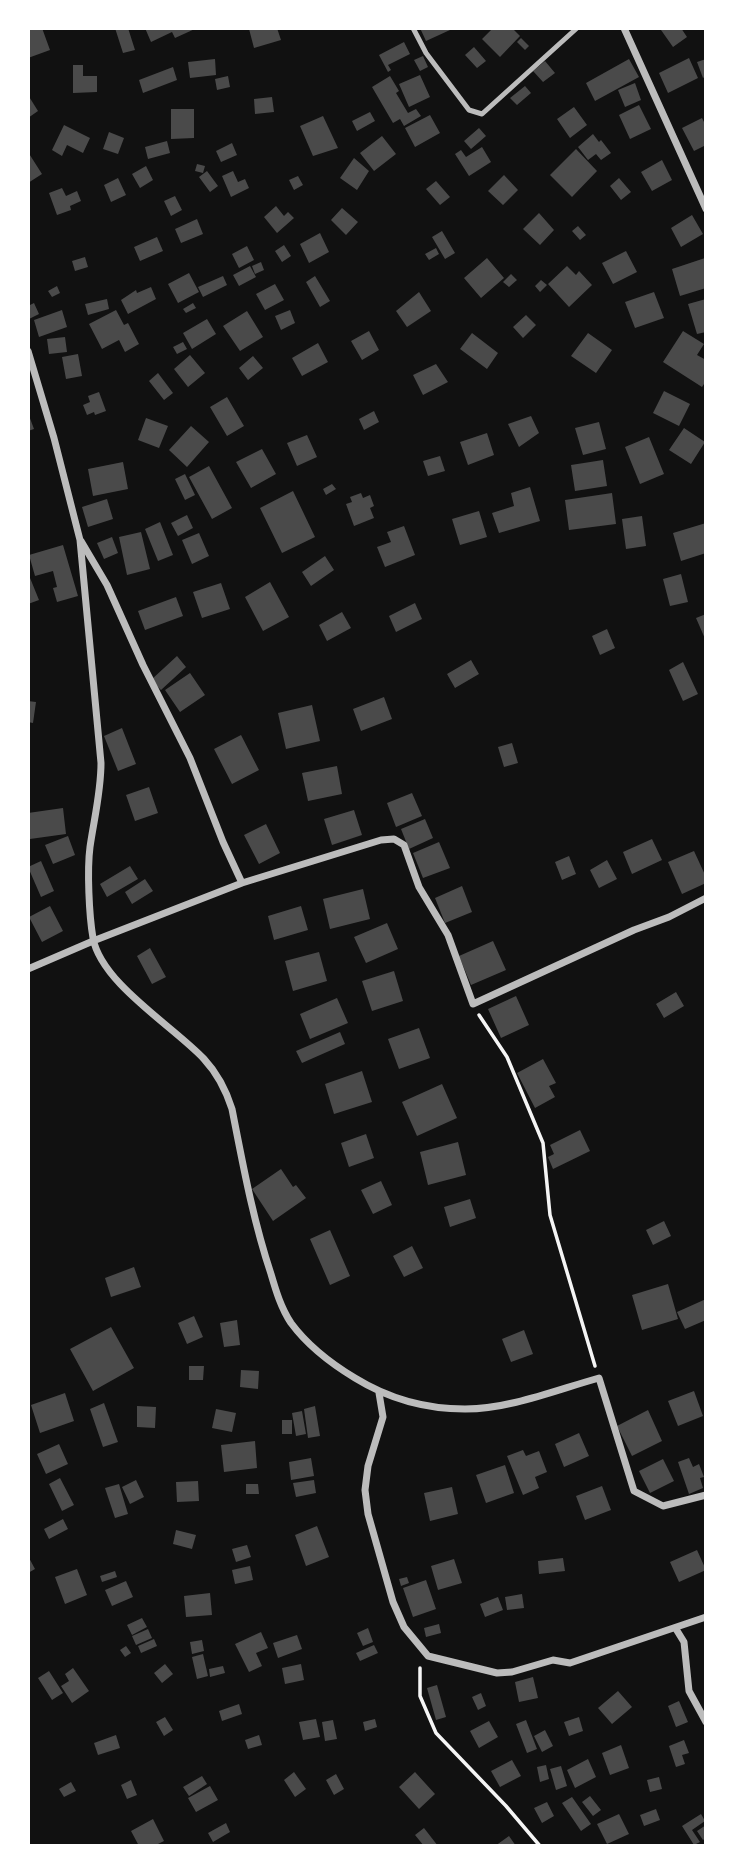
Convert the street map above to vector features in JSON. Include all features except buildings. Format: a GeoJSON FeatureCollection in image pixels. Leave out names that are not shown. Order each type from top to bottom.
{"type":"FeatureCollection","features":[{"type":"Feature","properties":{"kind":"street"},"geometry":{"type":"LineString","coordinates":[[624,28],[706,209]]}},
{"type":"Feature","properties":{"kind":"street"},"geometry":{"type":"LineString","coordinates":[[28,351],[80,540],[101,763],[100,786],[89,851],[93,941],[123,988],[205,1060],[226,1091],[262,1249],[281,1305],[290,1321],[322,1357],[379,1393],[429,1407],[467,1409],[509,1403],[599,1378],[634,1491],[663,1506],[706,1495]]}},
{"type":"Feature","properties":{"kind":"street"},"geometry":{"type":"LineString","coordinates":[[80,540],[107,585],[143,666],[190,758],[242,883]]}},
{"type":"Feature","properties":{"kind":"street"},"geometry":{"type":"LineString","coordinates":[[28,969],[242,883],[382,840],[394,839],[404,845],[419,887],[448,935],[473,1004],[706,898]]}},
{"type":"Feature","properties":{"kind":"street"},"geometry":{"type":"LineString","coordinates":[[379,1393],[383,1417],[368,1466],[365,1490],[368,1514],[393,1602],[404,1627],[428,1656],[504,1673],[554,1660],[570,1662],[706,1617]]}},
{"type":"Feature","properties":{"kind":"street"},"geometry":{"type":"LineString","coordinates":[[676,1629],[684,1642],[689,1692],[706,1722]]}},
{"type":"Feature","properties":{"kind":"lane"},"geometry":{"type":"LineString","coordinates":[[413,28],[426,53],[470,110],[482,114],[577,28]]}},
{"type":"Feature","properties":{"kind":"path"},"geometry":{"type":"LineString","coordinates":[[473,1004],[507,1057],[543,1143],[550,1215],[599,1378]]}},
{"type":"Feature","properties":{"kind":"path"},"geometry":{"type":"LineString","coordinates":[[419,1648],[420,1696],[436,1733],[540,1846]]}}]}
